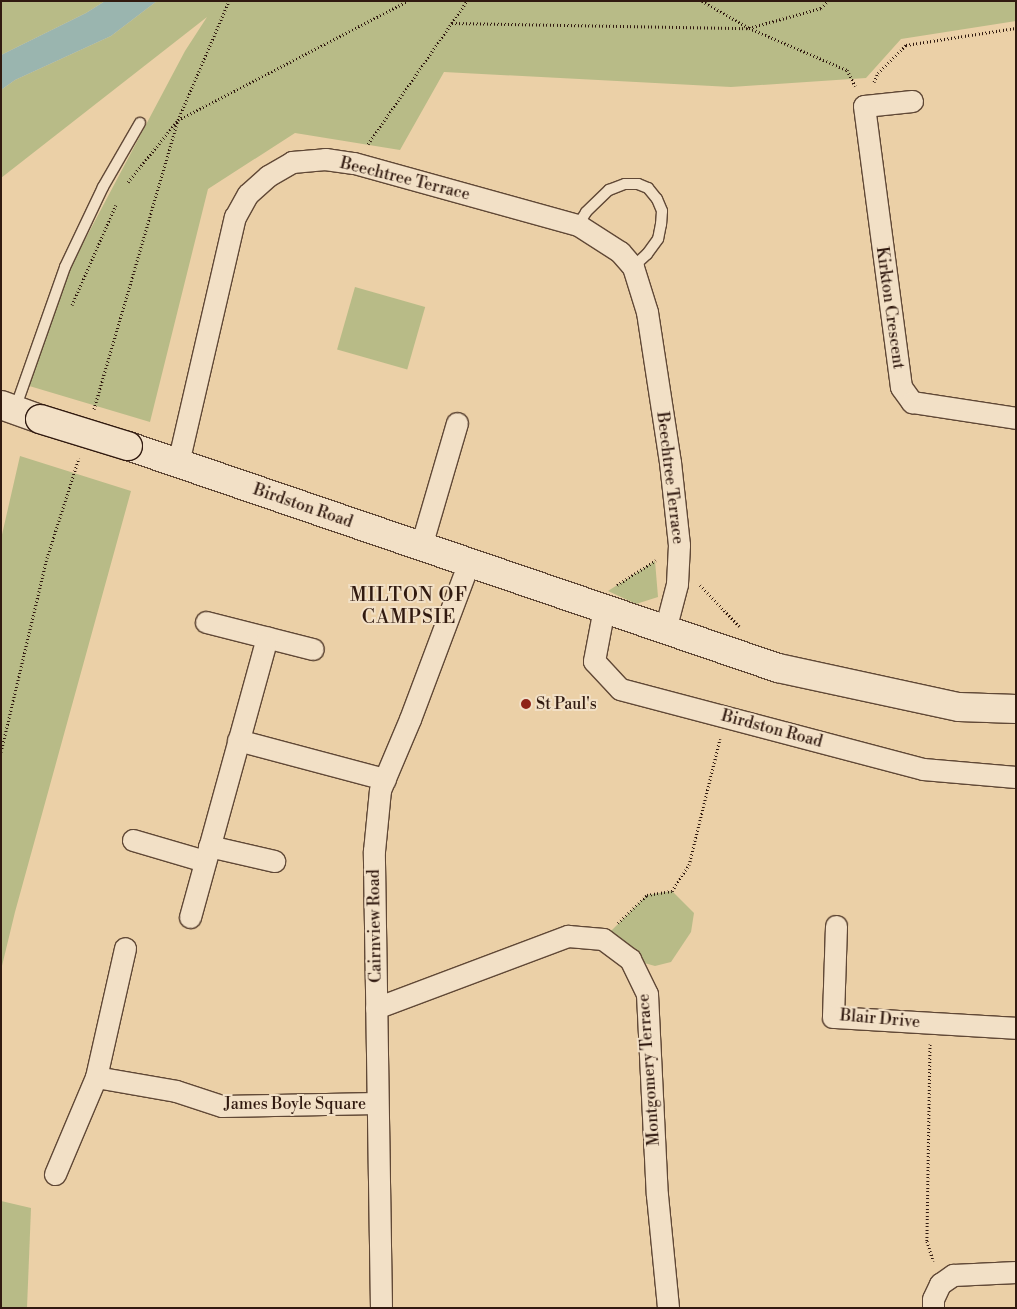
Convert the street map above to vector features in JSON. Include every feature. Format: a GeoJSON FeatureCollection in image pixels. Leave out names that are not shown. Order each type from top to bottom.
{"type":"FeatureCollection","features":[{"type":"Feature","properties":{"kind":"main road","name":"Birdston Road"},"geometry":{"type":"LineString","coordinates":[[8,408],[128,446],[778,668],[959,707],[1016,710]]}},
{"type":"Feature","properties":{"kind":"street"},"geometry":{"type":"LineString","coordinates":[[864,106],[912,101]]}},
{"type":"Feature","properties":{"kind":"street","name":"Kirkton Crescent"},"geometry":{"type":"LineString","coordinates":[[864,106],[901,387],[912,402],[1016,418]]}},
{"type":"Feature","properties":{"kind":"street","name":"Beechtree Terrace"},"geometry":{"type":"LineString","coordinates":[[178,463],[235,217],[248,194],[268,176],[292,162],[325,159],[354,163],[578,225],[620,252],[633,267],[647,312],[670,462],[679,554],[677,584],[665,630]]}},
{"type":"Feature","properties":{"kind":"street"},"geometry":{"type":"LineString","coordinates":[[421,546],[457,423]]}},
{"type":"Feature","properties":{"kind":"street","name":"Cairnview Road"},"geometry":{"type":"LineString","coordinates":[[381,1308],[374,851],[380,790],[410,719],[469,562]]}},
{"type":"Feature","properties":{"kind":"street","name":"Birdston Road"},"geometry":{"type":"LineString","coordinates":[[597,606],[594,661],[620,689],[923,769],[1016,777]]}},
{"type":"Feature","properties":{"kind":"street"},"geometry":{"type":"LineString","coordinates":[[206,622],[313,649]]}},
{"type":"Feature","properties":{"kind":"street"},"geometry":{"type":"LineString","coordinates":[[190,917],[267,637]]}},
{"type":"Feature","properties":{"kind":"street"},"geometry":{"type":"LineString","coordinates":[[238,740],[385,779]]}},
{"type":"Feature","properties":{"kind":"street"},"geometry":{"type":"LineString","coordinates":[[133,840],[207,853],[274,861]]}},
{"type":"Feature","properties":{"kind":"street","name":"Blair Drive"},"geometry":{"type":"LineString","coordinates":[[836,926],[833,1017],[1016,1028]]}},
{"type":"Feature","properties":{"kind":"street"},"geometry":{"type":"LineString","coordinates":[[376,1008],[568,936],[603,939]]}},
{"type":"Feature","properties":{"kind":"street","name":"Montgomery Terrace"},"geometry":{"type":"LineString","coordinates":[[603,939],[630,959],[648,994],[657,1195],[668,1308]]}},
{"type":"Feature","properties":{"kind":"street"},"geometry":{"type":"LineString","coordinates":[[56,1174],[96,1077],[125,948]]}},
{"type":"Feature","properties":{"kind":"street","name":"James Boyle Square"},"geometry":{"type":"LineString","coordinates":[[96,1077],[176,1092],[222,1106],[377,1103]]}},
{"type":"Feature","properties":{"kind":"street"},"geometry":{"type":"LineString","coordinates":[[933,1308],[933,1300],[940,1284],[953,1275],[1016,1272]]}},
{"type":"Feature","properties":{"kind":"lane"},"geometry":{"type":"LineString","coordinates":[[8,408],[65,267],[104,187],[140,123]]}},
{"type":"Feature","properties":{"kind":"lane"},"geometry":{"type":"LineString","coordinates":[[578,225],[586,212],[609,190],[625,184],[638,184],[648,188],[657,198],[662,211],[658,240],[633,267]]}},
{"type":"Feature","properties":{"kind":"path"},"geometry":{"type":"LineString","coordinates":[[92,417],[178,120],[229,1]]}},
{"type":"Feature","properties":{"kind":"path"},"geometry":{"type":"LineString","coordinates":[[123,188],[178,120],[408,1]]}},
{"type":"Feature","properties":{"kind":"path"},"geometry":{"type":"LineString","coordinates":[[354,163],[467,1]]}},
{"type":"Feature","properties":{"kind":"path"},"geometry":{"type":"LineString","coordinates":[[702,1],[749,28],[847,70],[864,106]]}},
{"type":"Feature","properties":{"kind":"path"},"geometry":{"type":"LineString","coordinates":[[452,23],[749,28],[821,8],[828,1]]}},
{"type":"Feature","properties":{"kind":"path"},"geometry":{"type":"LineString","coordinates":[[864,106],[878,73],[906,45],[1016,28]]}},
{"type":"Feature","properties":{"kind":"path"},"geometry":{"type":"LineString","coordinates":[[68,314],[120,197]]}},
{"type":"Feature","properties":{"kind":"path"},"geometry":{"type":"LineString","coordinates":[[1,752],[47,558],[80,454]]}},
{"type":"Feature","properties":{"kind":"path"},"geometry":{"type":"LineString","coordinates":[[597,606],[679,554],[745,633]]}},
{"type":"Feature","properties":{"kind":"path"},"geometry":{"type":"LineString","coordinates":[[603,939],[647,896],[672,891],[690,865],[725,717]]}},
{"type":"Feature","properties":{"kind":"path"},"geometry":{"type":"LineString","coordinates":[[930,1023],[927,1241],[940,1284]]}},
{"type":"Feature","properties":{"kind":"green space"},"geometry":{"type":"Polygon","coordinates":[[[1,1],[105,1],[86,13],[1,55],[1,1]]]}},
{"type":"Feature","properties":{"kind":"green space"},"geometry":{"type":"Polygon","coordinates":[[[157,1],[1016,1],[1016,21],[901,39],[866,78],[731,87],[444,72],[400,150],[295,133],[208,189],[150,422],[26,385],[71,266],[185,51],[207,17],[1,178],[1,90],[15,80],[111,36],[157,1]]]}},
{"type":"Feature","properties":{"kind":"green space"},"geometry":{"type":"Polygon","coordinates":[[[355,287],[425,307],[407,370],[337,349],[355,287]]]}},
{"type":"Feature","properties":{"kind":"green space"},"geometry":{"type":"Polygon","coordinates":[[[20,456],[131,491],[15,912],[1,970],[1,539],[20,456]]]}},
{"type":"Feature","properties":{"kind":"green space"},"geometry":{"type":"Polygon","coordinates":[[[655,561],[658,597],[636,604],[608,591],[655,561]]]}},
{"type":"Feature","properties":{"kind":"green space"},"geometry":{"type":"Polygon","coordinates":[[[672,891],[694,913],[691,932],[671,962],[655,966],[630,959],[603,939],[647,895],[672,891]]]}},
{"type":"Feature","properties":{"kind":"green space"},"geometry":{"type":"Polygon","coordinates":[[[1,1201],[31,1208],[27,1308],[1,1308],[1,1201]]]}},
{"type":"Feature","properties":{"kind":"water"},"geometry":{"type":"Polygon","coordinates":[[[105,1],[157,1],[111,36],[15,80],[1,90],[1,55],[86,13],[105,1]]]}},
{"type":"Feature","properties":{"kind":"place","name":"St Paul's"},"geometry":{"type":"Point","coordinates":[526,704]}},
{"type":"Feature","properties":{"kind":"district","name":"MILTON OF CAMPSIE"},"geometry":{"type":"Point","coordinates":[409,607]}}]}
